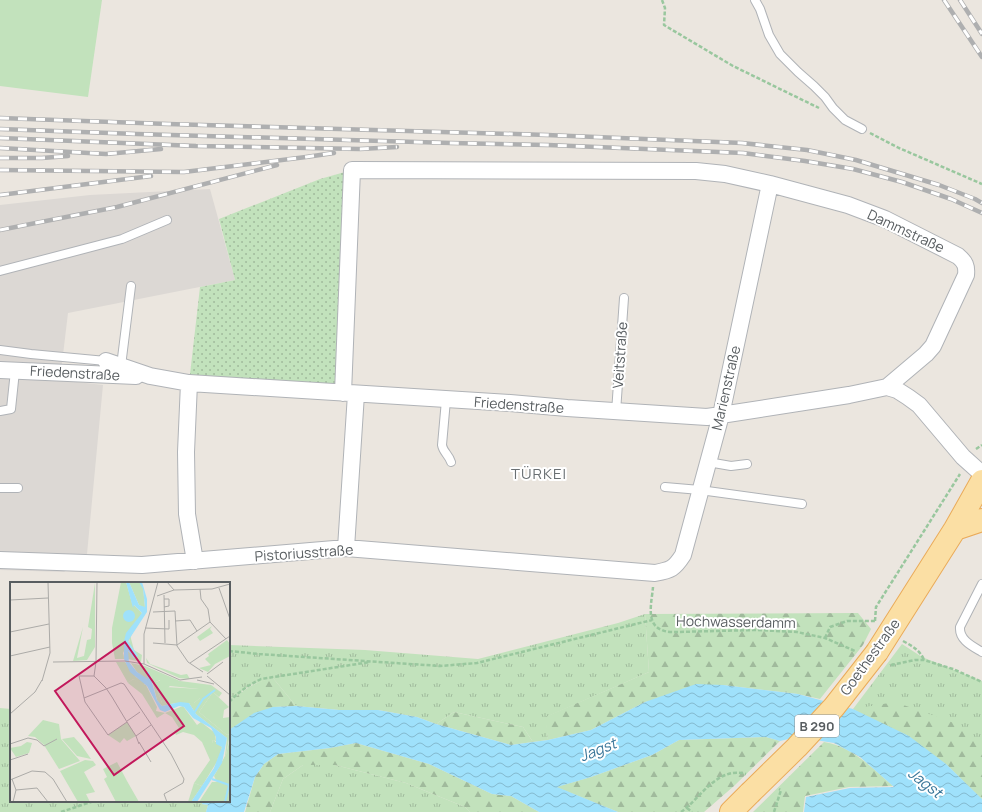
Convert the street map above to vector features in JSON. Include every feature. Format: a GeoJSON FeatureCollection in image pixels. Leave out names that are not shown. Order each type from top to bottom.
{"type":"FeatureCollection","features":[{"type":"Feature","properties":{"kind":"main road","name":"Goethestraße"},"geometry":{"type":"LineString","coordinates":[[731,812],[797,747],[834,707],[884,659],[889,633],[955,529],[982,481]]}},
{"type":"Feature","properties":{"kind":"main road"},"geometry":{"type":"LineString","coordinates":[[955,529],[982,520]]}},
{"type":"Feature","properties":{"kind":"street","name":"Dammstraße"},"geometry":{"type":"LineString","coordinates":[[350,394],[352,170],[696,171],[726,174],[770,184],[848,205],[885,219],[958,256],[964,262],[967,269],[966,275],[934,346],[887,387]]}},
{"type":"Feature","properties":{"kind":"street","name":"Marienstraße"},"geometry":{"type":"LineString","coordinates":[[655,573],[672,568],[678,563],[683,555],[721,415],[770,184]]}},
{"type":"Feature","properties":{"kind":"street","name":"Friedenstraße"},"geometry":{"type":"LineString","coordinates":[[114,363],[150,376]]}},
{"type":"Feature","properties":{"kind":"street","name":"Friedenstraße"},"geometry":{"type":"LineString","coordinates":[[7,370],[150,376],[189,383],[707,417],[849,395],[887,387]]}},
{"type":"Feature","properties":{"kind":"street"},"geometry":{"type":"LineString","coordinates":[[189,383],[186,452],[187,514],[195,561]]}},
{"type":"Feature","properties":{"kind":"street"},"geometry":{"type":"LineString","coordinates":[[887,387],[897,390],[919,406],[972,455],[982,474]]}},
{"type":"Feature","properties":{"kind":"street"},"geometry":{"type":"LineString","coordinates":[[346,548],[350,394]]}},
{"type":"Feature","properties":{"kind":"street","name":"Pistoriusstraße"},"geometry":{"type":"LineString","coordinates":[[0,560],[142,565],[346,548],[655,573]]}},
{"type":"Feature","properties":{"kind":"lane"},"geometry":{"type":"LineString","coordinates":[[754,0],[760,9],[769,35],[780,54],[814,86],[845,120],[862,129]]}},
{"type":"Feature","properties":{"kind":"lane"},"geometry":{"type":"LineString","coordinates":[[0,271],[122,239],[167,220]]}},
{"type":"Feature","properties":{"kind":"lane"},"geometry":{"type":"LineString","coordinates":[[0,350],[114,363],[131,286]]}},
{"type":"Feature","properties":{"kind":"lane","name":"Veitstraße"},"geometry":{"type":"LineString","coordinates":[[616,412],[624,298]]}},
{"type":"Feature","properties":{"kind":"lane"},"geometry":{"type":"LineString","coordinates":[[0,411],[11,409],[7,370]]}},
{"type":"Feature","properties":{"kind":"lane"},"geometry":{"type":"LineString","coordinates":[[446,400],[442,445],[451,462]]}},
{"type":"Feature","properties":{"kind":"lane"},"geometry":{"type":"LineString","coordinates":[[708,462],[731,466],[747,464]]}},
{"type":"Feature","properties":{"kind":"lane"},"geometry":{"type":"LineString","coordinates":[[665,487],[700,490],[802,504]]}},
{"type":"Feature","properties":{"kind":"lane"},"geometry":{"type":"LineString","coordinates":[[0,488],[18,488]]}},
{"type":"Feature","properties":{"kind":"lane"},"geometry":{"type":"LineString","coordinates":[[982,584],[959,631],[964,640],[982,652]]}},
{"type":"Feature","properties":{"kind":"path"},"geometry":{"type":"LineString","coordinates":[[662,0],[666,8],[664,25],[733,66],[820,109]]}},
{"type":"Feature","properties":{"kind":"path"},"geometry":{"type":"LineString","coordinates":[[862,129],[900,148],[982,184]]}},
{"type":"Feature","properties":{"kind":"path"},"geometry":{"type":"LineString","coordinates":[[825,638],[830,627],[847,621],[875,620],[876,607],[972,455],[982,445]]}},
{"type":"Feature","properties":{"kind":"path"},"geometry":{"type":"LineString","coordinates":[[230,651],[440,666],[477,662],[652,620],[650,611],[655,573]]}},
{"type":"Feature","properties":{"kind":"path","name":"Hochwasserdamm"},"geometry":{"type":"LineString","coordinates":[[652,620],[656,627],[662,631],[757,630],[797,632],[825,638],[855,651]]}},
{"type":"Feature","properties":{"kind":"path"},"geometry":{"type":"LineString","coordinates":[[889,633],[918,650],[924,660]]}},
{"type":"Feature","properties":{"kind":"path"},"geometry":{"type":"LineString","coordinates":[[884,659],[924,660],[952,669],[982,682]]}},
{"type":"Feature","properties":{"kind":"path"},"geometry":{"type":"LineString","coordinates":[[230,701],[241,691],[261,679],[376,661]]}},
{"type":"Feature","properties":{"kind":"path"},"geometry":{"type":"LineString","coordinates":[[61,812],[91,802]]}},
{"type":"Feature","properties":{"kind":"path"},"geometry":{"type":"LineString","coordinates":[[687,808],[692,812]]}},
{"type":"Feature","properties":{"kind":"shaded area"},"geometry":{"type":"Polygon","coordinates":[[[210,189],[235,280],[68,313],[60,380],[103,385],[87,554],[64,572],[0,570],[0,205],[90,195],[210,189]]]}},
{"type":"Feature","properties":{"kind":"green space"},"geometry":{"type":"Polygon","coordinates":[[[0,0],[102,0],[88,97],[0,86],[0,0]]]}},
{"type":"Feature","properties":{"kind":"green space"},"geometry":{"type":"Polygon","coordinates":[[[352,170],[343,393],[189,383],[200,287],[235,280],[219,219],[320,179],[352,170]]]}},
{"type":"Feature","properties":{"kind":"green space"},"geometry":{"type":"Polygon","coordinates":[[[858,613],[871,629],[863,645],[820,699],[798,694],[723,685],[645,702],[591,730],[548,740],[545,717],[649,672],[645,614],[858,613]]]}},
{"type":"Feature","properties":{"kind":"green space"},"geometry":{"type":"Polygon","coordinates":[[[645,614],[649,672],[546,717],[548,740],[533,742],[523,727],[454,712],[436,724],[417,717],[378,710],[339,710],[296,706],[273,678],[251,685],[230,702],[230,645],[365,650],[478,659],[618,623],[645,614]]]}},
{"type":"Feature","properties":{"kind":"green space"},"geometry":{"type":"Polygon","coordinates":[[[902,644],[922,657],[982,681],[982,799],[946,764],[853,709],[902,644]]]}},
{"type":"Feature","properties":{"kind":"green space"},"geometry":{"type":"Polygon","coordinates":[[[273,678],[296,706],[274,707],[230,729],[230,702],[249,687],[273,678]]]}},
{"type":"Feature","properties":{"kind":"green space"},"geometry":{"type":"Polygon","coordinates":[[[895,702],[957,724],[982,748],[982,799],[946,764],[909,736],[853,709],[895,702]]]}},
{"type":"Feature","properties":{"kind":"green space"},"geometry":{"type":"Polygon","coordinates":[[[0,708],[10,709],[10,802],[203,802],[202,804],[208,805],[206,812],[0,812],[0,708]]]}},
{"type":"Feature","properties":{"kind":"green space"},"geometry":{"type":"Polygon","coordinates":[[[454,712],[523,727],[533,742],[511,745],[436,724],[454,712]]]}},
{"type":"Feature","properties":{"kind":"green space"},"geometry":{"type":"Polygon","coordinates":[[[766,737],[780,741],[734,786],[704,812],[618,812],[556,787],[591,777],[652,755],[679,740],[766,737]]]}},
{"type":"Feature","properties":{"kind":"green space"},"geometry":{"type":"Polygon","coordinates":[[[824,742],[834,744],[853,753],[893,786],[849,787],[805,796],[803,812],[753,812],[824,742]]]}},
{"type":"Feature","properties":{"kind":"green space"},"geometry":{"type":"Polygon","coordinates":[[[356,743],[429,764],[492,794],[511,796],[539,812],[470,812],[465,807],[406,783],[335,765],[303,765],[283,779],[270,812],[245,812],[255,777],[264,764],[278,754],[330,748],[356,743]]]}},
{"type":"Feature","properties":{"kind":"green space"},"geometry":{"type":"Polygon","coordinates":[[[303,765],[335,765],[406,783],[465,807],[470,812],[270,812],[283,779],[303,765]]]}},
{"type":"Feature","properties":{"kind":"water","name":"Jagst"},"geometry":{"type":"Polygon","coordinates":[[[696,684],[723,685],[798,694],[853,709],[909,736],[946,764],[982,799],[982,812],[804,812],[806,797],[850,788],[894,787],[860,757],[834,743],[797,737],[780,741],[766,737],[679,740],[652,755],[591,777],[557,787],[618,812],[539,812],[511,796],[492,794],[429,764],[356,743],[330,748],[278,754],[264,764],[255,777],[244,812],[206,812],[208,805],[202,804],[203,802],[230,802],[230,729],[254,713],[273,707],[296,706],[339,710],[378,710],[417,717],[436,724],[511,745],[548,740],[591,730],[645,702],[696,684]]]}},
{"type":"Feature","properties":{"kind":"railway"},"geometry":{"type":"LineString","coordinates":[[944,0],[982,57]]}},
{"type":"Feature","properties":{"kind":"railway"},"geometry":{"type":"LineString","coordinates":[[960,0],[982,34]]}},
{"type":"Feature","properties":{"kind":"railway"},"geometry":{"type":"LineString","coordinates":[[0,118],[547,135],[742,143],[807,150],[856,160],[939,185],[982,203]]}},
{"type":"Feature","properties":{"kind":"railway"},"geometry":{"type":"LineString","coordinates":[[0,129],[548,145],[743,153],[853,169],[902,182],[951,199],[982,213]]}},
{"type":"Feature","properties":{"kind":"railway"},"geometry":{"type":"LineString","coordinates":[[0,138],[196,146],[360,149],[397,147]]}},
{"type":"Feature","properties":{"kind":"railway"},"geometry":{"type":"LineString","coordinates":[[0,148],[106,154],[161,149]]}},
{"type":"Feature","properties":{"kind":"railway"},"geometry":{"type":"LineString","coordinates":[[0,170],[184,172],[334,153]]}},
{"type":"Feature","properties":{"kind":"railway"},"geometry":{"type":"LineString","coordinates":[[0,158],[42,158],[68,156]]}},
{"type":"Feature","properties":{"kind":"railway"},"geometry":{"type":"LineString","coordinates":[[0,230],[117,207],[277,165]]}},
{"type":"Feature","properties":{"kind":"railway"},"geometry":{"type":"LineString","coordinates":[[0,195],[151,176]]}},
{"type":"Feature","properties":{"kind":"district","name":"TÜRKEI"},"geometry":{"type":"Point","coordinates":[539,474]}}]}
